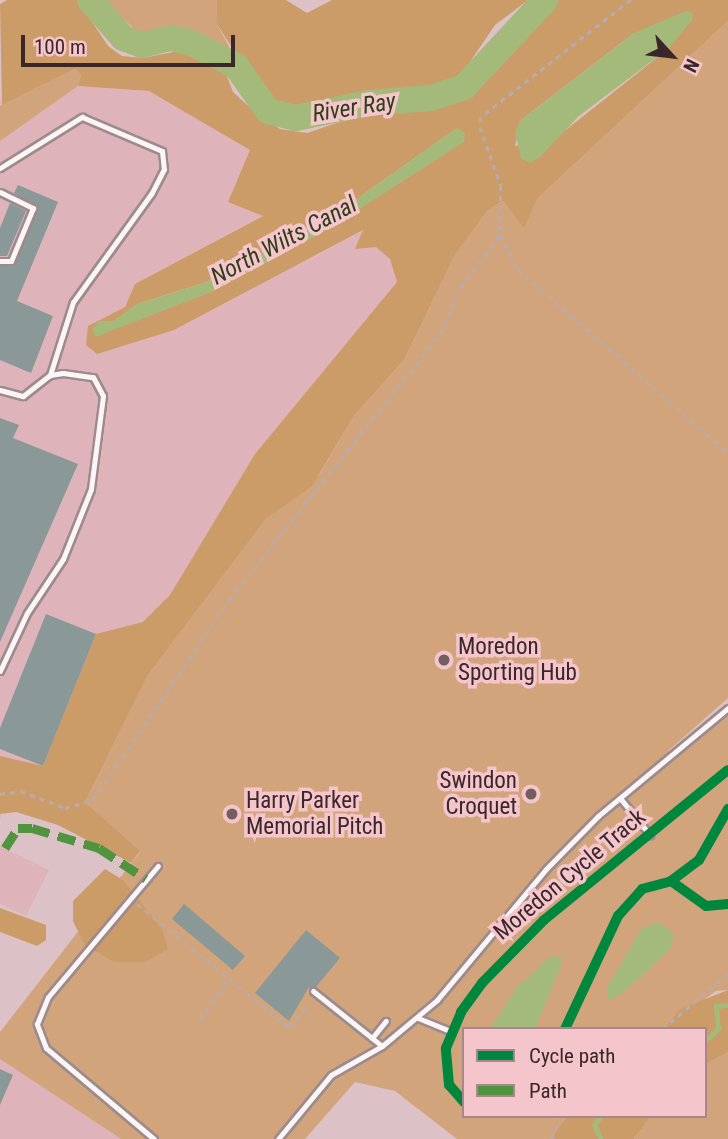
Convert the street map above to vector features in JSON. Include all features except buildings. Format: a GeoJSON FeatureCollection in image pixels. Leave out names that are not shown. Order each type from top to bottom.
{"type":"FeatureCollection","features":[{"type":"Feature","properties":{"kind":"lane"},"geometry":{"type":"LineString","coordinates":[[0,168],[82,117],[162,151],[164,169],[151,194],[73,302],[50,375],[23,396],[0,390]]}},
{"type":"Feature","properties":{"kind":"lane"},"geometry":{"type":"LineString","coordinates":[[0,192],[33,208],[11,261],[0,261]]}},
{"type":"Feature","properties":{"kind":"lane"},"geometry":{"type":"LineString","coordinates":[[0,671],[27,613],[63,559],[91,489],[97,456],[101,384],[93,377],[50,375]]}},
{"type":"Feature","properties":{"kind":"lane"},"geometry":{"type":"LineString","coordinates":[[278,1139],[331,1075],[382,1046],[418,1018],[466,969],[546,869],[620,798],[728,708]]}},
{"type":"Feature","properties":{"kind":"lane"},"geometry":{"type":"LineString","coordinates":[[620,798],[650,835]]}},
{"type":"Feature","properties":{"kind":"lane"},"geometry":{"type":"LineString","coordinates":[[154,1139],[47,1048],[38,1034],[41,1008],[158,866]]}},
{"type":"Feature","properties":{"kind":"lane"},"geometry":{"type":"LineString","coordinates":[[315,993],[382,1046]]}},
{"type":"Feature","properties":{"kind":"lane"},"geometry":{"type":"LineString","coordinates":[[418,1018],[452,1031]]}},
{"type":"Feature","properties":{"kind":"lane"},"geometry":{"type":"LineString","coordinates":[[372,1038],[386,1021]]}},
{"type":"Feature","properties":{"kind":"path"},"geometry":{"type":"LineString","coordinates":[[631,0],[481,117],[480,127],[501,186],[500,235],[518,269],[728,453]]}},
{"type":"Feature","properties":{"kind":"path"},"geometry":{"type":"LineString","coordinates":[[0,794],[21,791],[65,808],[93,800],[221,610],[425,354],[460,288],[500,235]]}},
{"type":"Feature","properties":{"kind":"path"},"geometry":{"type":"LineString","coordinates":[[129,898],[289,1027],[315,993]]}},
{"type":"Feature","properties":{"kind":"path"},"geometry":{"type":"LineString","coordinates":[[665,1027],[728,973]]}},
{"type":"Feature","properties":{"kind":"path"},"geometry":{"type":"LineString","coordinates":[[200,1020],[229,979]]}},
{"type":"Feature","properties":{"kind":"path"},"geometry":{"type":"LineString","coordinates":[[552,1139],[559,1118]]}},
{"type":"Feature","properties":{"kind":"shaded area"},"geometry":{"type":"Polygon","coordinates":[[[7,0],[78,0],[108,46],[122,56],[143,58],[183,50],[213,60],[225,71],[233,92],[256,113],[280,129],[307,133],[378,109],[434,107],[466,85],[510,33],[555,0],[728,0],[728,21],[538,198],[524,228],[503,201],[488,210],[455,255],[404,360],[354,416],[312,486],[267,518],[148,675],[85,802],[140,851],[131,863],[58,825],[16,812],[0,814],[0,756],[43,766],[96,634],[143,622],[170,595],[255,454],[397,282],[390,259],[376,247],[355,249],[363,230],[174,330],[97,354],[86,345],[88,326],[125,307],[135,284],[263,216],[228,202],[250,150],[149,91],[78,86],[81,75],[75,69],[2,105],[0,4],[7,0]],[[634,33],[521,120],[515,146],[562,133],[669,48],[634,33]],[[457,128],[340,211],[207,282],[137,304],[96,336],[213,291],[328,229],[457,128]]]}},
{"type":"Feature","properties":{"kind":"shaded area"},"geometry":{"type":"Polygon","coordinates":[[[102,0],[217,0],[216,23],[230,48],[203,37],[140,34],[102,0]]]}},
{"type":"Feature","properties":{"kind":"shaded area"},"geometry":{"type":"Polygon","coordinates":[[[217,0],[286,0],[307,13],[332,0],[528,0],[495,25],[457,81],[432,92],[377,92],[304,112],[265,98],[216,23],[217,0]]]}},
{"type":"Feature","properties":{"kind":"shaded area","name":"Moredon Sporting Hub"},"geometry":{"type":"Polygon","coordinates":[[[728,21],[728,698],[668,751],[675,758],[728,714],[728,990],[716,991],[667,1027],[462,1027],[462,1118],[566,1118],[550,1139],[457,1139],[395,1091],[355,1082],[305,1139],[121,1139],[0,1059],[0,1032],[140,852],[85,802],[148,675],[267,518],[319,475],[354,416],[404,360],[455,255],[488,210],[503,201],[524,227],[538,198],[728,21]]]}},
{"type":"Feature","properties":{"kind":"shaded area"},"geometry":{"type":"Polygon","coordinates":[[[75,69],[81,75],[78,86],[0,141],[0,106],[75,69]]]}},
{"type":"Feature","properties":{"kind":"shaded area"},"geometry":{"type":"Polygon","coordinates":[[[78,86],[149,91],[251,149],[264,215],[135,284],[125,307],[88,326],[312,258],[374,224],[412,277],[68,806],[16,783],[0,819],[0,96],[8,135],[78,86]]]}},
{"type":"Feature","properties":{"kind":"shaded area"},"geometry":{"type":"Polygon","coordinates":[[[0,846],[49,870],[26,916],[0,904],[0,846]]]}},
{"type":"Feature","properties":{"kind":"shaded area"},"geometry":{"type":"Polygon","coordinates":[[[105,869],[123,880],[162,929],[168,949],[145,962],[114,962],[84,944],[73,921],[73,901],[105,869]]]}},
{"type":"Feature","properties":{"kind":"shaded area"},"geometry":{"type":"Polygon","coordinates":[[[0,908],[46,925],[46,940],[37,946],[0,932],[0,908]]]}},
{"type":"Feature","properties":{"kind":"shaded area"},"geometry":{"type":"Polygon","coordinates":[[[728,990],[728,1052],[707,1064],[707,1027],[666,1027],[680,1009],[728,990]]]}},
{"type":"Feature","properties":{"kind":"shaded area"},"geometry":{"type":"Polygon","coordinates":[[[728,1052],[728,1139],[634,1139],[650,1118],[707,1118],[707,1064],[728,1052]]]}},
{"type":"Feature","properties":{"kind":"shaded area"},"geometry":{"type":"Polygon","coordinates":[[[0,1059],[121,1139],[0,1139],[0,1059]]]}},
{"type":"Feature","properties":{"kind":"shaded area"},"geometry":{"type":"Polygon","coordinates":[[[566,1118],[650,1118],[634,1139],[550,1139],[566,1118]]]}},
{"type":"Feature","properties":{"kind":"water"},"geometry":{"type":"Polygon","coordinates":[[[686,11],[693,13],[692,20],[669,48],[579,116],[540,157],[530,163],[521,158],[515,132],[521,120],[634,33],[686,11]]]}},
{"type":"Feature","properties":{"kind":"water","name":"North Wilts Canal"},"geometry":{"type":"Polygon","coordinates":[[[457,128],[465,133],[464,142],[328,229],[213,291],[95,337],[93,329],[99,321],[113,321],[137,304],[207,282],[340,211],[457,128]]]}},
{"type":"Feature","properties":{"kind":"water"},"geometry":{"type":"Polygon","coordinates":[[[657,922],[674,933],[671,948],[623,993],[608,1000],[607,988],[641,929],[657,922]]]}},
{"type":"Feature","properties":{"kind":"water"},"geometry":{"type":"Polygon","coordinates":[[[551,956],[560,957],[562,963],[536,1027],[491,1027],[516,988],[551,956]]]}},
{"type":"Feature","properties":{"kind":"waterway","name":"River Ray"},"geometry":{"type":"LineString","coordinates":[[90,0],[123,38],[142,45],[171,38],[190,42],[236,66],[268,111],[296,118],[368,103],[431,98],[464,87],[545,0]]}},
{"type":"Feature","properties":{"kind":"waterway"},"geometry":{"type":"LineString","coordinates":[[707,1039],[718,1029],[716,1006],[728,1005]]}},
{"type":"Feature","properties":{"kind":"waterway"},"geometry":{"type":"LineString","coordinates":[[600,1118],[595,1125],[601,1139]]}},
{"type":"Feature","properties":{"kind":"marked path"},"geometry":{"type":"LineString","coordinates":[[5,848],[18,828],[32,828],[99,848],[146,879]]}},
{"type":"Feature","properties":{"kind":"cycle path","name":"Moredon Cycle Track"},"geometry":{"type":"LineString","coordinates":[[462,1100],[449,1085],[446,1048],[461,1012],[482,983],[544,920],[728,770]]}},
{"type":"Feature","properties":{"kind":"cycle path"},"geometry":{"type":"LineString","coordinates":[[671,881],[699,860],[728,809]]}},
{"type":"Feature","properties":{"kind":"cycle path"},"geometry":{"type":"LineString","coordinates":[[566,1027],[618,916],[642,889],[671,881],[706,906],[728,904]]}},
{"type":"Feature","properties":{"kind":"place","name":"Moredon Sporting Hub"},"geometry":{"type":"Point","coordinates":[444,660]}},
{"type":"Feature","properties":{"kind":"place","name":"Swindon Croquet"},"geometry":{"type":"Point","coordinates":[531,794]}},
{"type":"Feature","properties":{"kind":"place","name":"Harry Parker Memorial Pitch"},"geometry":{"type":"Point","coordinates":[232,814]}}]}
